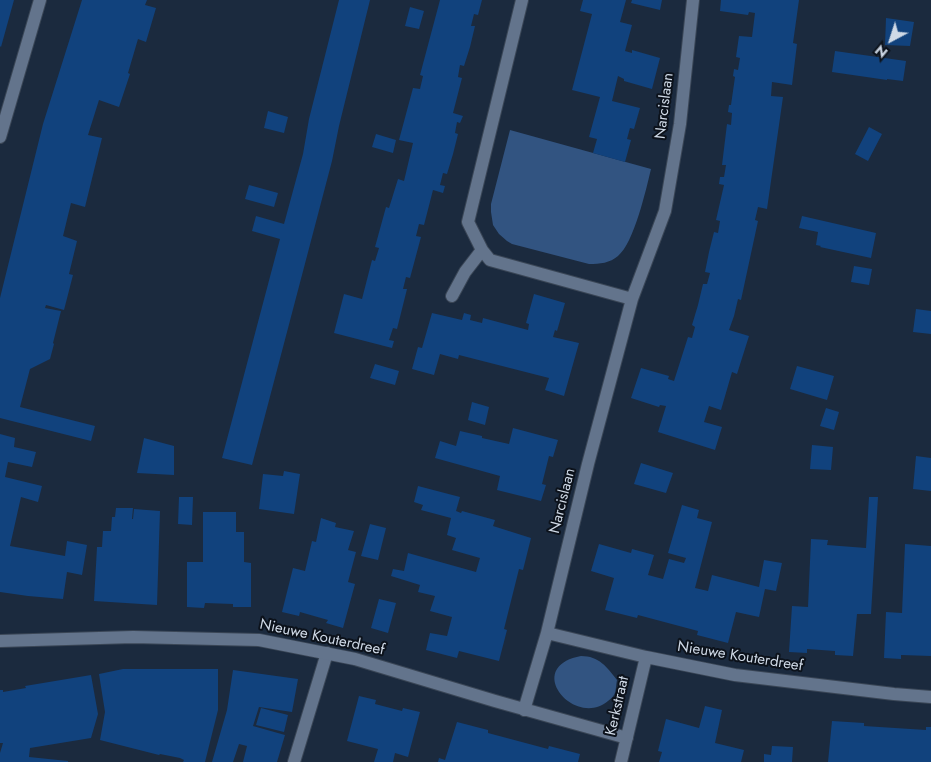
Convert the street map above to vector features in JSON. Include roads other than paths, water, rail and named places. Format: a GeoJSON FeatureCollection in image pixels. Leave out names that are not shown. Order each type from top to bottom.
{"type":"FeatureCollection","features":[{"type":"Feature","properties":{"kind":"street"},"geometry":{"type":"LineString","coordinates":[[0,137],[40,0]]}},
{"type":"Feature","properties":{"kind":"street"},"geometry":{"type":"LineString","coordinates":[[522,0],[468,222],[482,250],[490,260],[632,299]]}},
{"type":"Feature","properties":{"kind":"street","name":"Narcislaan"},"geometry":{"type":"LineString","coordinates":[[524,710],[546,633],[632,299],[664,211],[680,124],[693,0]]}},
{"type":"Feature","properties":{"kind":"street"},"geometry":{"type":"LineString","coordinates":[[452,296],[465,272],[482,250]]}},
{"type":"Feature","properties":{"kind":"street","name":"Nieuwe Kouterdreef"},"geometry":{"type":"LineString","coordinates":[[546,633],[646,657],[735,675],[931,697]]}},
{"type":"Feature","properties":{"kind":"street","name":"Nieuwe Kouterdreef"},"geometry":{"type":"LineString","coordinates":[[0,641],[134,638],[260,640],[355,659],[524,710],[627,738]]}},
{"type":"Feature","properties":{"kind":"street"},"geometry":{"type":"LineString","coordinates":[[294,762],[327,653]]}},
{"type":"Feature","properties":{"kind":"street","name":"Kerkstraat"},"geometry":{"type":"LineString","coordinates":[[621,762],[646,657]]}}]}
